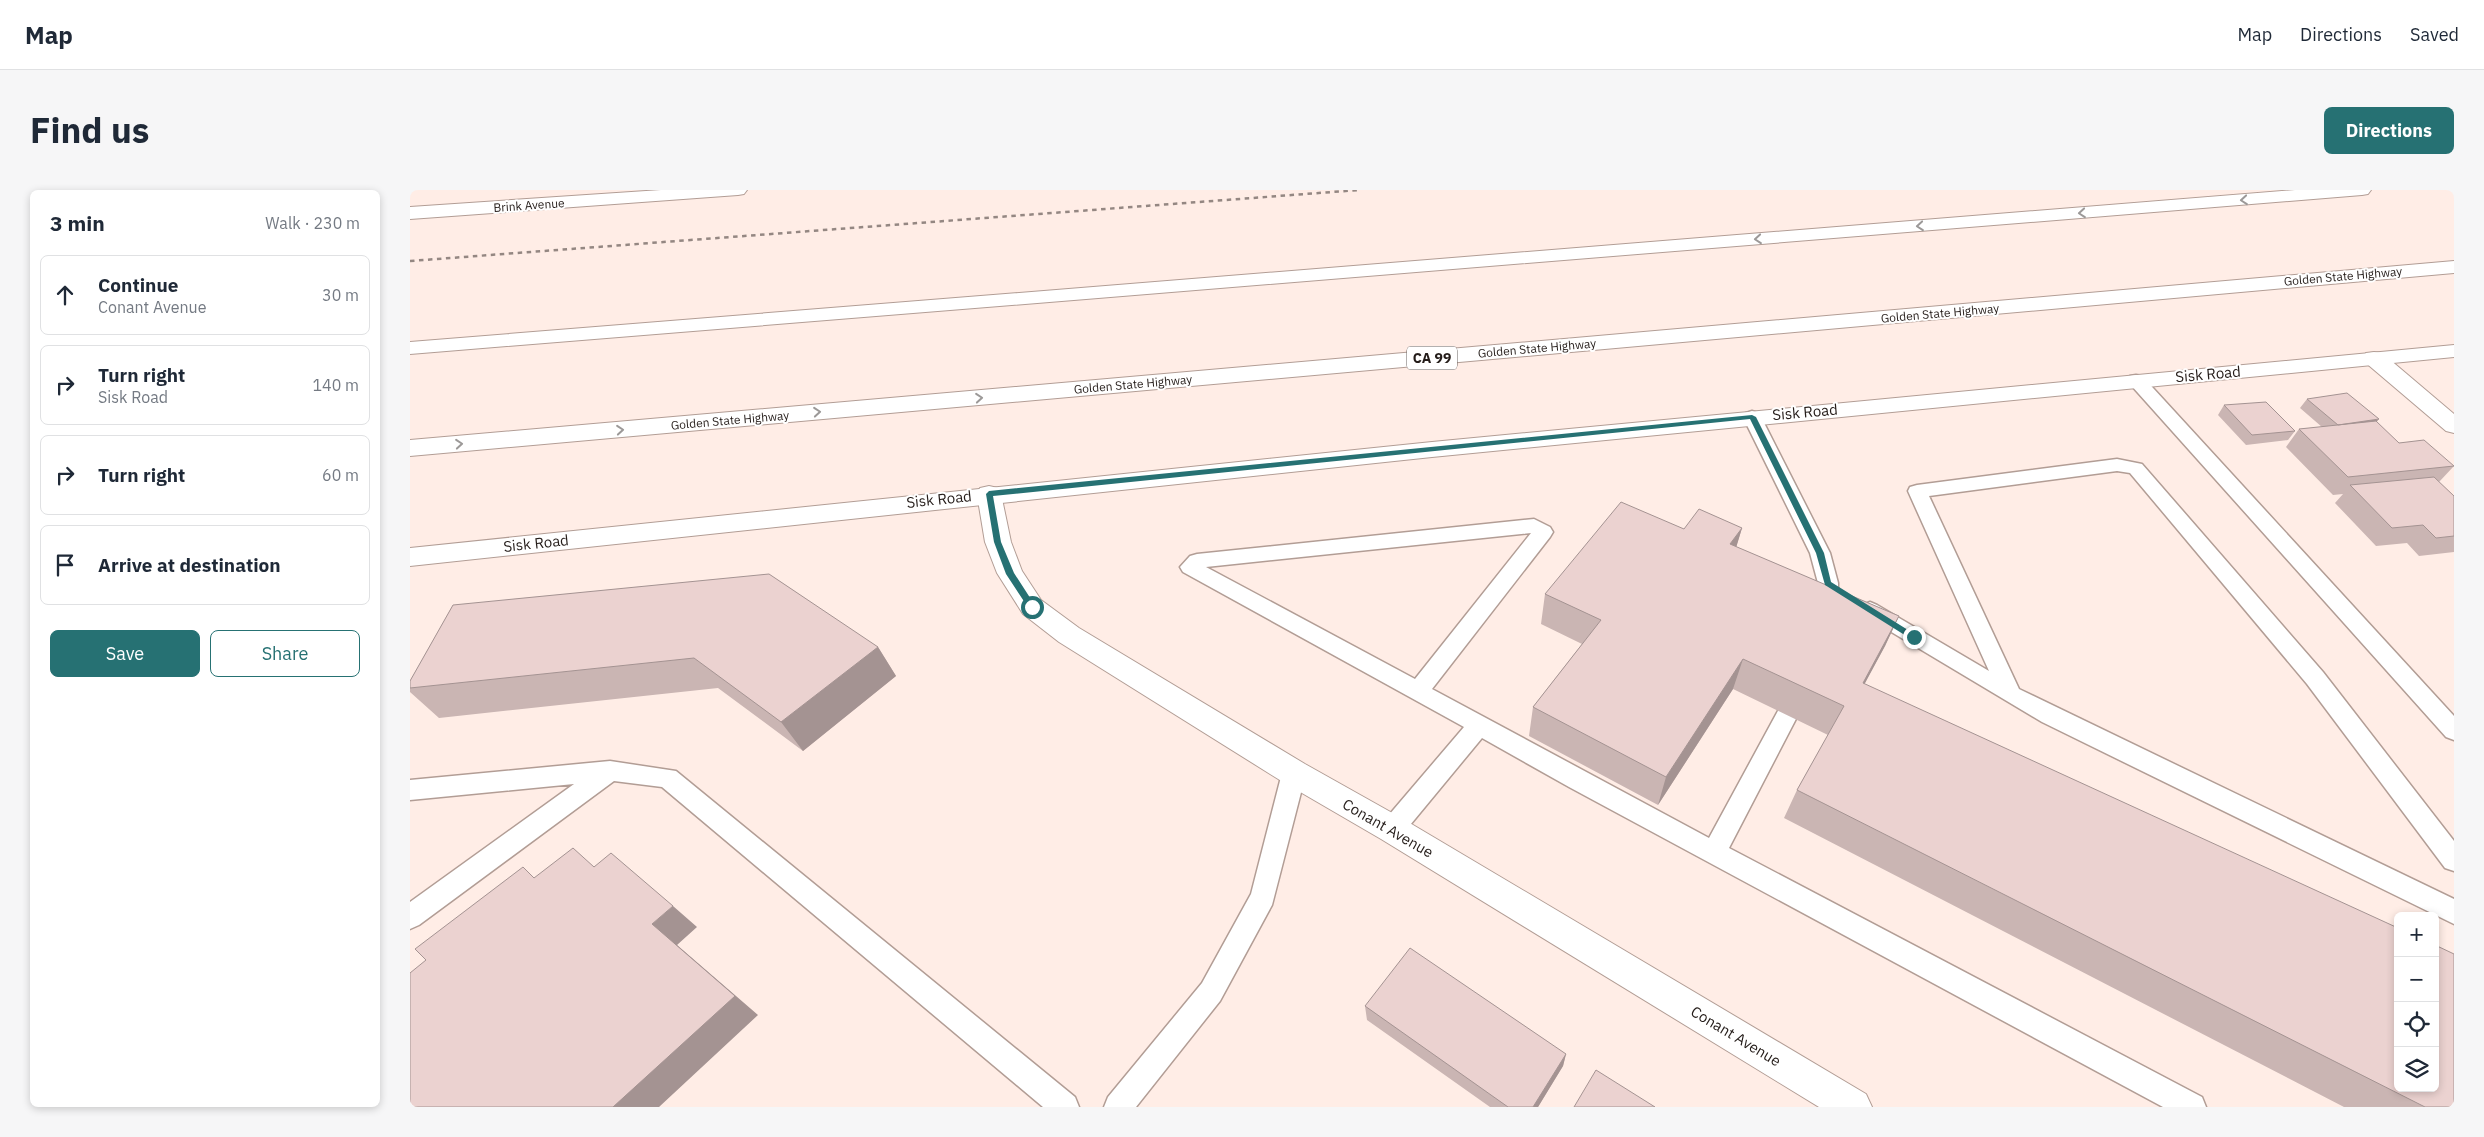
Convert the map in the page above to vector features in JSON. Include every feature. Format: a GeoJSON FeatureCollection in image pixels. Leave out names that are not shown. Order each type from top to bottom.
{"type":"FeatureCollection","features":[{"type":"Feature","properties":{"kind":"main road","name":"Brink Avenue"},"geometry":{"type":"LineString","coordinates":[[410,213],[738,190]]}},
{"type":"Feature","properties":{"kind":"main road"},"geometry":{"type":"LineString","coordinates":[[410,348],[2362,190]]}},
{"type":"Feature","properties":{"kind":"main road","name":"Golden State Highway"},"geometry":{"type":"LineString","coordinates":[[410,448],[2454,266]]}},
{"type":"Feature","properties":{"kind":"main road","name":"Sisk Road"},"geometry":{"type":"LineString","coordinates":[[410,557],[989,494],[1752,417],[2454,351]]}},
{"type":"Feature","properties":{"kind":"main road"},"geometry":{"type":"LineString","coordinates":[[2374,358],[2454,426]]}},
{"type":"Feature","properties":{"kind":"main road","name":"Conant Avenue"},"geometry":{"type":"LineString","coordinates":[[989,494],[998,542],[1010,574],[1032,607],[1069,635],[1294,774],[1392,829],[1853,1107]]}},
{"type":"Feature","properties":{"kind":"lane"},"geometry":{"type":"LineString","coordinates":[[2136,380],[2454,731]]}},
{"type":"Feature","properties":{"kind":"lane"},"geometry":{"type":"LineString","coordinates":[[1752,417],[1820,553],[1828,583],[1828,616]]}},
{"type":"Feature","properties":{"kind":"lane"},"geometry":{"type":"LineString","coordinates":[[2012,695],[1917,491],[2117,465],[2136,468],[2315,678],[2454,860]]}},
{"type":"Feature","properties":{"kind":"lane"},"geometry":{"type":"LineString","coordinates":[[1418,691],[1543,532],[1534,526],[1273,552],[1197,561],[1190,568],[1714,852],[2192,1107]]}},
{"type":"Feature","properties":{"kind":"lane"},"geometry":{"type":"LineString","coordinates":[[1828,583],[2012,695],[2059,721],[2454,912]]}},
{"type":"Feature","properties":{"kind":"lane"},"geometry":{"type":"LineString","coordinates":[[1714,852],[1787,716]]}},
{"type":"Feature","properties":{"kind":"lane"},"geometry":{"type":"LineString","coordinates":[[1392,829],[1479,725]]}},
{"type":"Feature","properties":{"kind":"lane"},"geometry":{"type":"LineString","coordinates":[[410,917],[610,771]]}},
{"type":"Feature","properties":{"kind":"lane"},"geometry":{"type":"LineString","coordinates":[[410,790],[610,771],[668,778],[1065,1107]]}},
{"type":"Feature","properties":{"kind":"lane"},"geometry":{"type":"LineString","coordinates":[[1118,1107],[1211,992],[1262,898],[1294,774]]}},
{"type":"Feature","properties":{"kind":"building"},"geometry":{"type":"Polygon","coordinates":[[[2347,393],[2379,419],[2338,425],[2307,399],[2347,393]]]}},
{"type":"Feature","properties":{"kind":"building"},"geometry":{"type":"Polygon","coordinates":[[[2266,402],[2295,431],[2252,435],[2224,405],[2266,402]]]}},
{"type":"Feature","properties":{"kind":"building"},"geometry":{"type":"Polygon","coordinates":[[[2376,421],[2399,443],[2424,440],[2454,466],[2348,477],[2299,429],[2376,421]]]}},
{"type":"Feature","properties":{"kind":"building"},"geometry":{"type":"Polygon","coordinates":[[[2434,477],[2454,496],[2454,536],[2436,538],[2423,525],[2392,528],[2350,485],[2434,477]]]}},
{"type":"Feature","properties":{"kind":"building"},"geometry":{"type":"Polygon","coordinates":[[[1621,502],[1684,529],[1699,509],[1742,528],[1730,544],[1899,616],[1863,683],[2394,926],[2394,1091],[1797,790],[1844,706],[1743,659],[1666,777],[1533,707],[1601,620],[1545,594],[1621,502]]]}},
{"type":"Feature","properties":{"kind":"building"},"geometry":{"type":"Polygon","coordinates":[[[769,574],[878,647],[781,722],[694,658],[410,688],[410,681],[453,605],[769,574]]]}},
{"type":"Feature","properties":{"kind":"building"},"geometry":{"type":"Polygon","coordinates":[[[573,848],[594,867],[611,853],[673,906],[652,924],[735,996],[613,1107],[410,1107],[410,973],[426,960],[415,949],[523,867],[534,878],[573,848]]]}},
{"type":"Feature","properties":{"kind":"building"},"geometry":{"type":"Polygon","coordinates":[[[2439,947],[2454,954],[2454,1107],[2425,1107],[2395,1092],[2439,1092],[2439,947]]]}},
{"type":"Feature","properties":{"kind":"building"},"geometry":{"type":"Polygon","coordinates":[[[1410,948],[1566,1054],[1533,1107],[1508,1107],[1365,1006],[1410,948]]]}},
{"type":"Feature","properties":{"kind":"building"},"geometry":{"type":"Polygon","coordinates":[[[1596,1070],[1655,1107],[1574,1107],[1596,1070]]]}},
{"type":"Feature","properties":{"kind":"railway"},"geometry":{"type":"LineString","coordinates":[[410,261],[1359,190]]}},
{"type":"Feature","properties":{"kind":"route"},"geometry":{"type":"LineString","coordinates":[[1032,607],[1010,574],[998,542],[989,494],[1752,417],[1820,553],[1828,583],[1914,637]]}}]}
